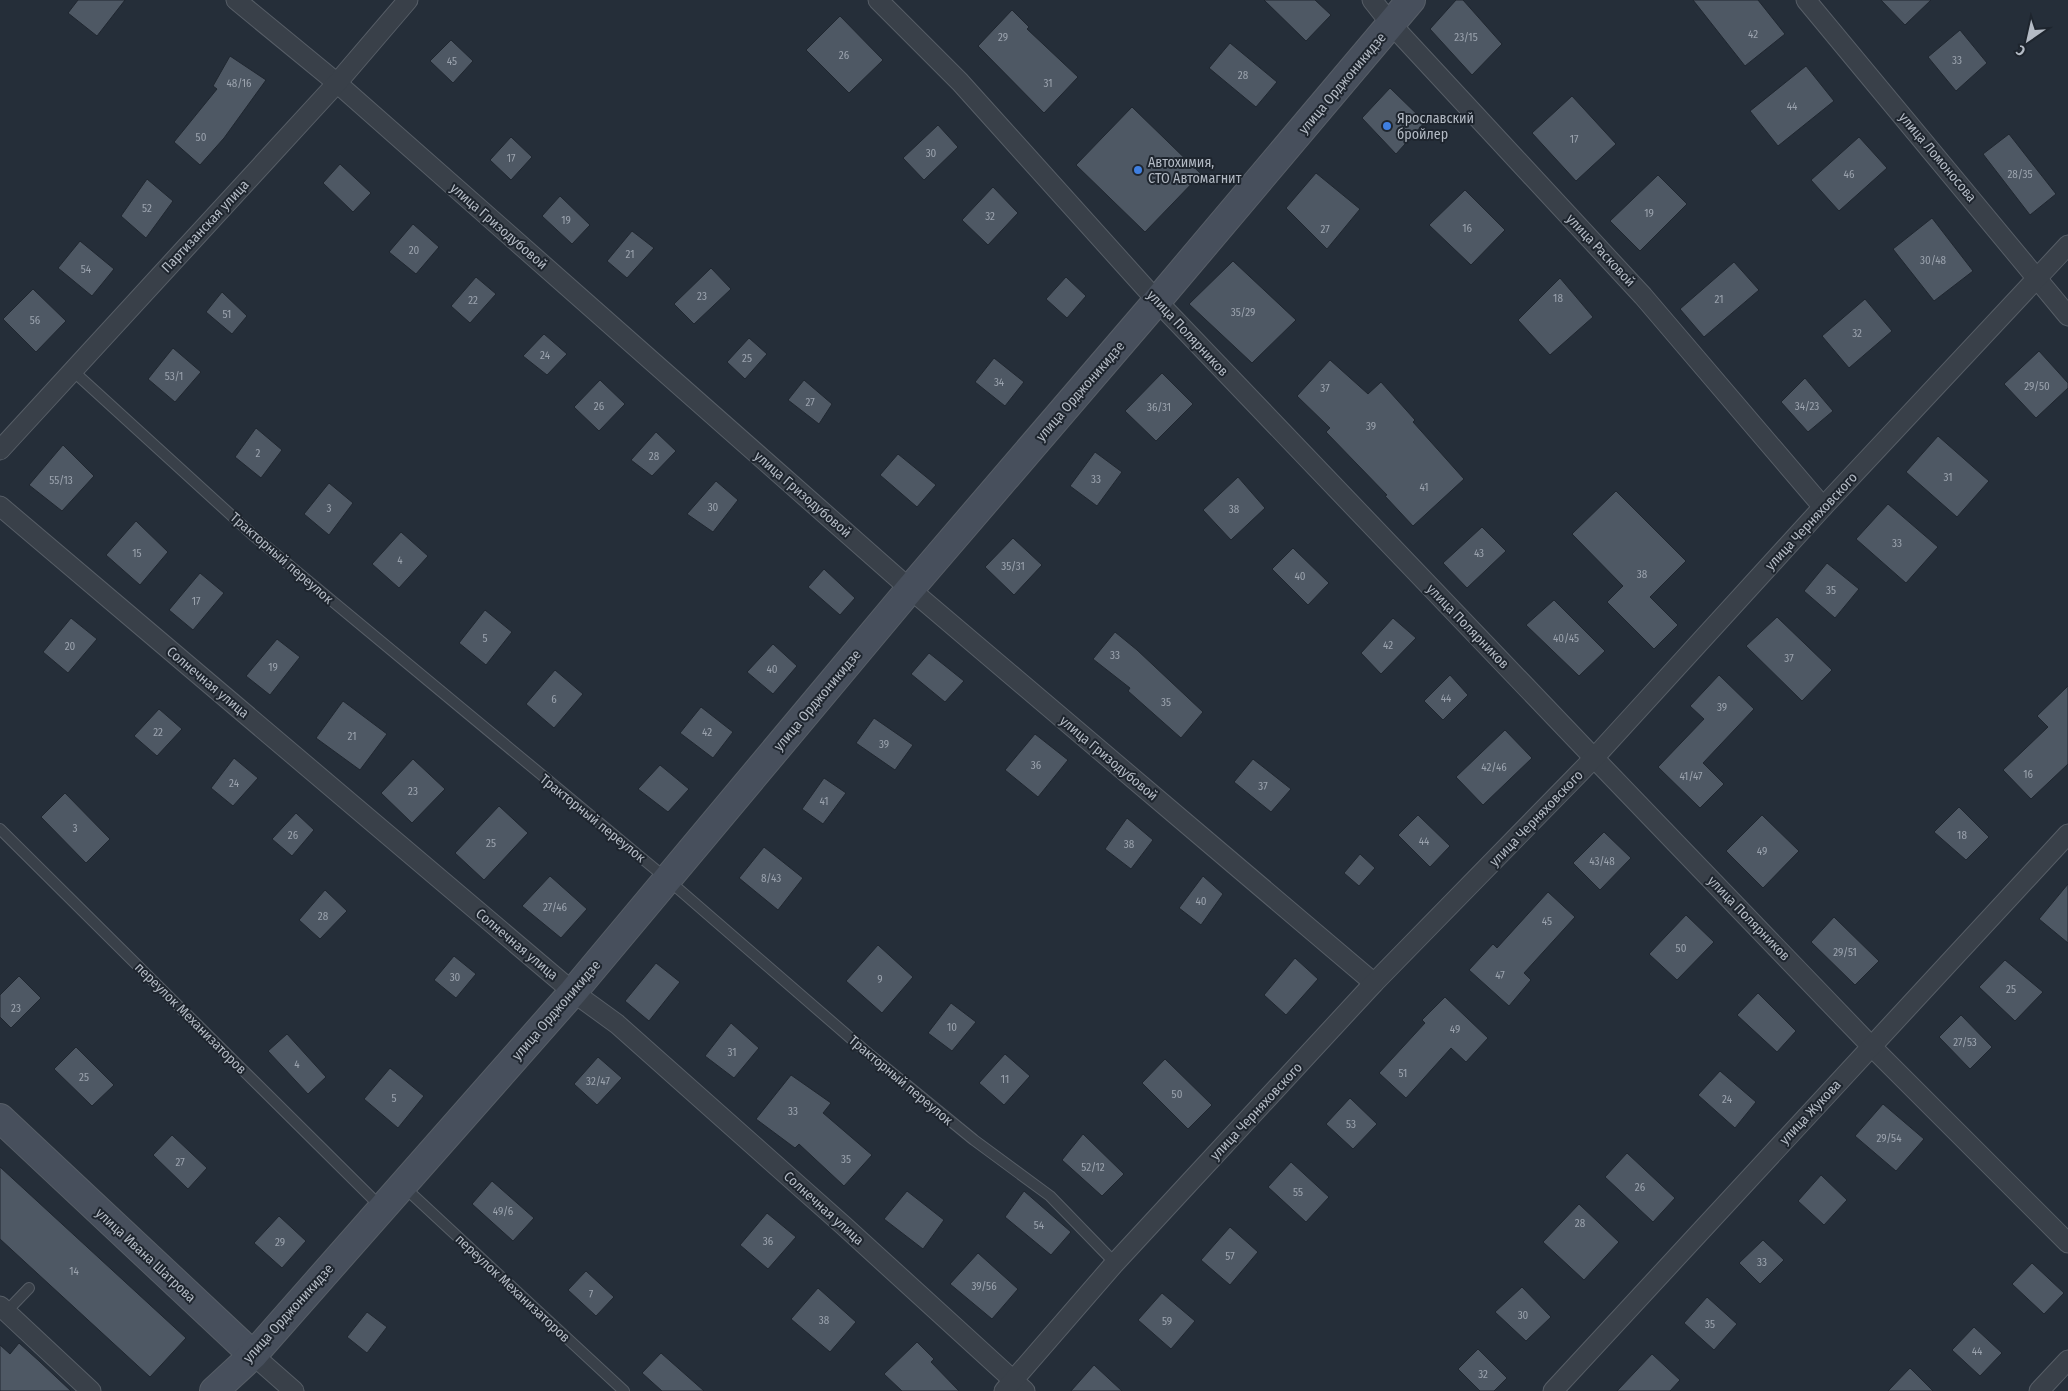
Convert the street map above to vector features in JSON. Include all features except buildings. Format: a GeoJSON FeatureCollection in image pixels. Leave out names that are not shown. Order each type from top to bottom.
{"type":"FeatureCollection","features":[{"type":"Feature","properties":{"kind":"main road","name":"улица Орджоникидзе"},"geometry":{"type":"LineString","coordinates":[[214,1391],[253,1355],[573,992],[910,589],[1157,301],[1411,0]]}},
{"type":"Feature","properties":{"kind":"main road","name":"улица Ивана Шатрова"},"geometry":{"type":"LineString","coordinates":[[0,1118],[253,1355]]}},
{"type":"Feature","properties":{"kind":"street","name":"улица Гризодубовой"},"geometry":{"type":"LineString","coordinates":[[236,0],[337,83],[910,589],[1374,983]]}},
{"type":"Feature","properties":{"kind":"street","name":"Партизанская улица"},"geometry":{"type":"LineString","coordinates":[[0,450],[337,83],[408,0]]}},
{"type":"Feature","properties":{"kind":"street","name":"улица Полярников"},"geometry":{"type":"LineString","coordinates":[[878,0],[960,82],[1157,301],[1594,758],[1872,1046],[2068,1244]]}},
{"type":"Feature","properties":{"kind":"street","name":"улица Расковой"},"geometry":{"type":"LineString","coordinates":[[1372,0],[1391,24],[1643,296],[1823,508]]}},
{"type":"Feature","properties":{"kind":"street","name":"улица Ломоносова"},"geometry":{"type":"LineString","coordinates":[[1806,0],[2068,316]]}},
{"type":"Feature","properties":{"kind":"street","name":"улица Черняховского"},"geometry":{"type":"LineString","coordinates":[[1015,1387],[1115,1263],[1374,983],[1594,758],[2068,245]]}},
{"type":"Feature","properties":{"kind":"street","name":"Солнечная улица"},"geometry":{"type":"LineString","coordinates":[[0,506],[573,992],[617,1024],[843,1224],[1015,1387]]}},
{"type":"Feature","properties":{"kind":"street","name":"улица Жукова"},"geometry":{"type":"LineString","coordinates":[[1553,1391],[2068,834]]}},
{"type":"Feature","properties":{"kind":"street"},"geometry":{"type":"LineString","coordinates":[[2,1312],[91,1391]]}},
{"type":"Feature","properties":{"kind":"street","name":"улица Ивана Шатрова"},"geometry":{"type":"LineString","coordinates":[[253,1355],[294,1391]]}},
{"type":"Feature","properties":{"kind":"street"},"geometry":{"type":"LineString","coordinates":[[2039,1391],[2068,1360]]}},
{"type":"Feature","properties":{"kind":"lane","name":"Тракторный переулок"},"geometry":{"type":"LineString","coordinates":[[72,370],[254,536],[667,879],[870,1055],[974,1140],[1050,1196],[1115,1263]]}},
{"type":"Feature","properties":{"kind":"lane","name":"переулок Механизаторов"},"geometry":{"type":"LineString","coordinates":[[0,829],[382,1208]]}},
{"type":"Feature","properties":{"kind":"lane","name":"переулок Механизаторов"},"geometry":{"type":"LineString","coordinates":[[402,1185],[624,1391]]}},
{"type":"Feature","properties":{"kind":"lane"},"geometry":{"type":"LineString","coordinates":[[2,1312],[29,1288]]}},
{"type":"Feature","properties":{"kind":"place","name":"Ярославский бройлер"},"geometry":{"type":"Point","coordinates":[1387,126]}},
{"type":"Feature","properties":{"kind":"place","name":"Автохимия, СТО Автомагнит"},"geometry":{"type":"Point","coordinates":[1138,170]}}]}
